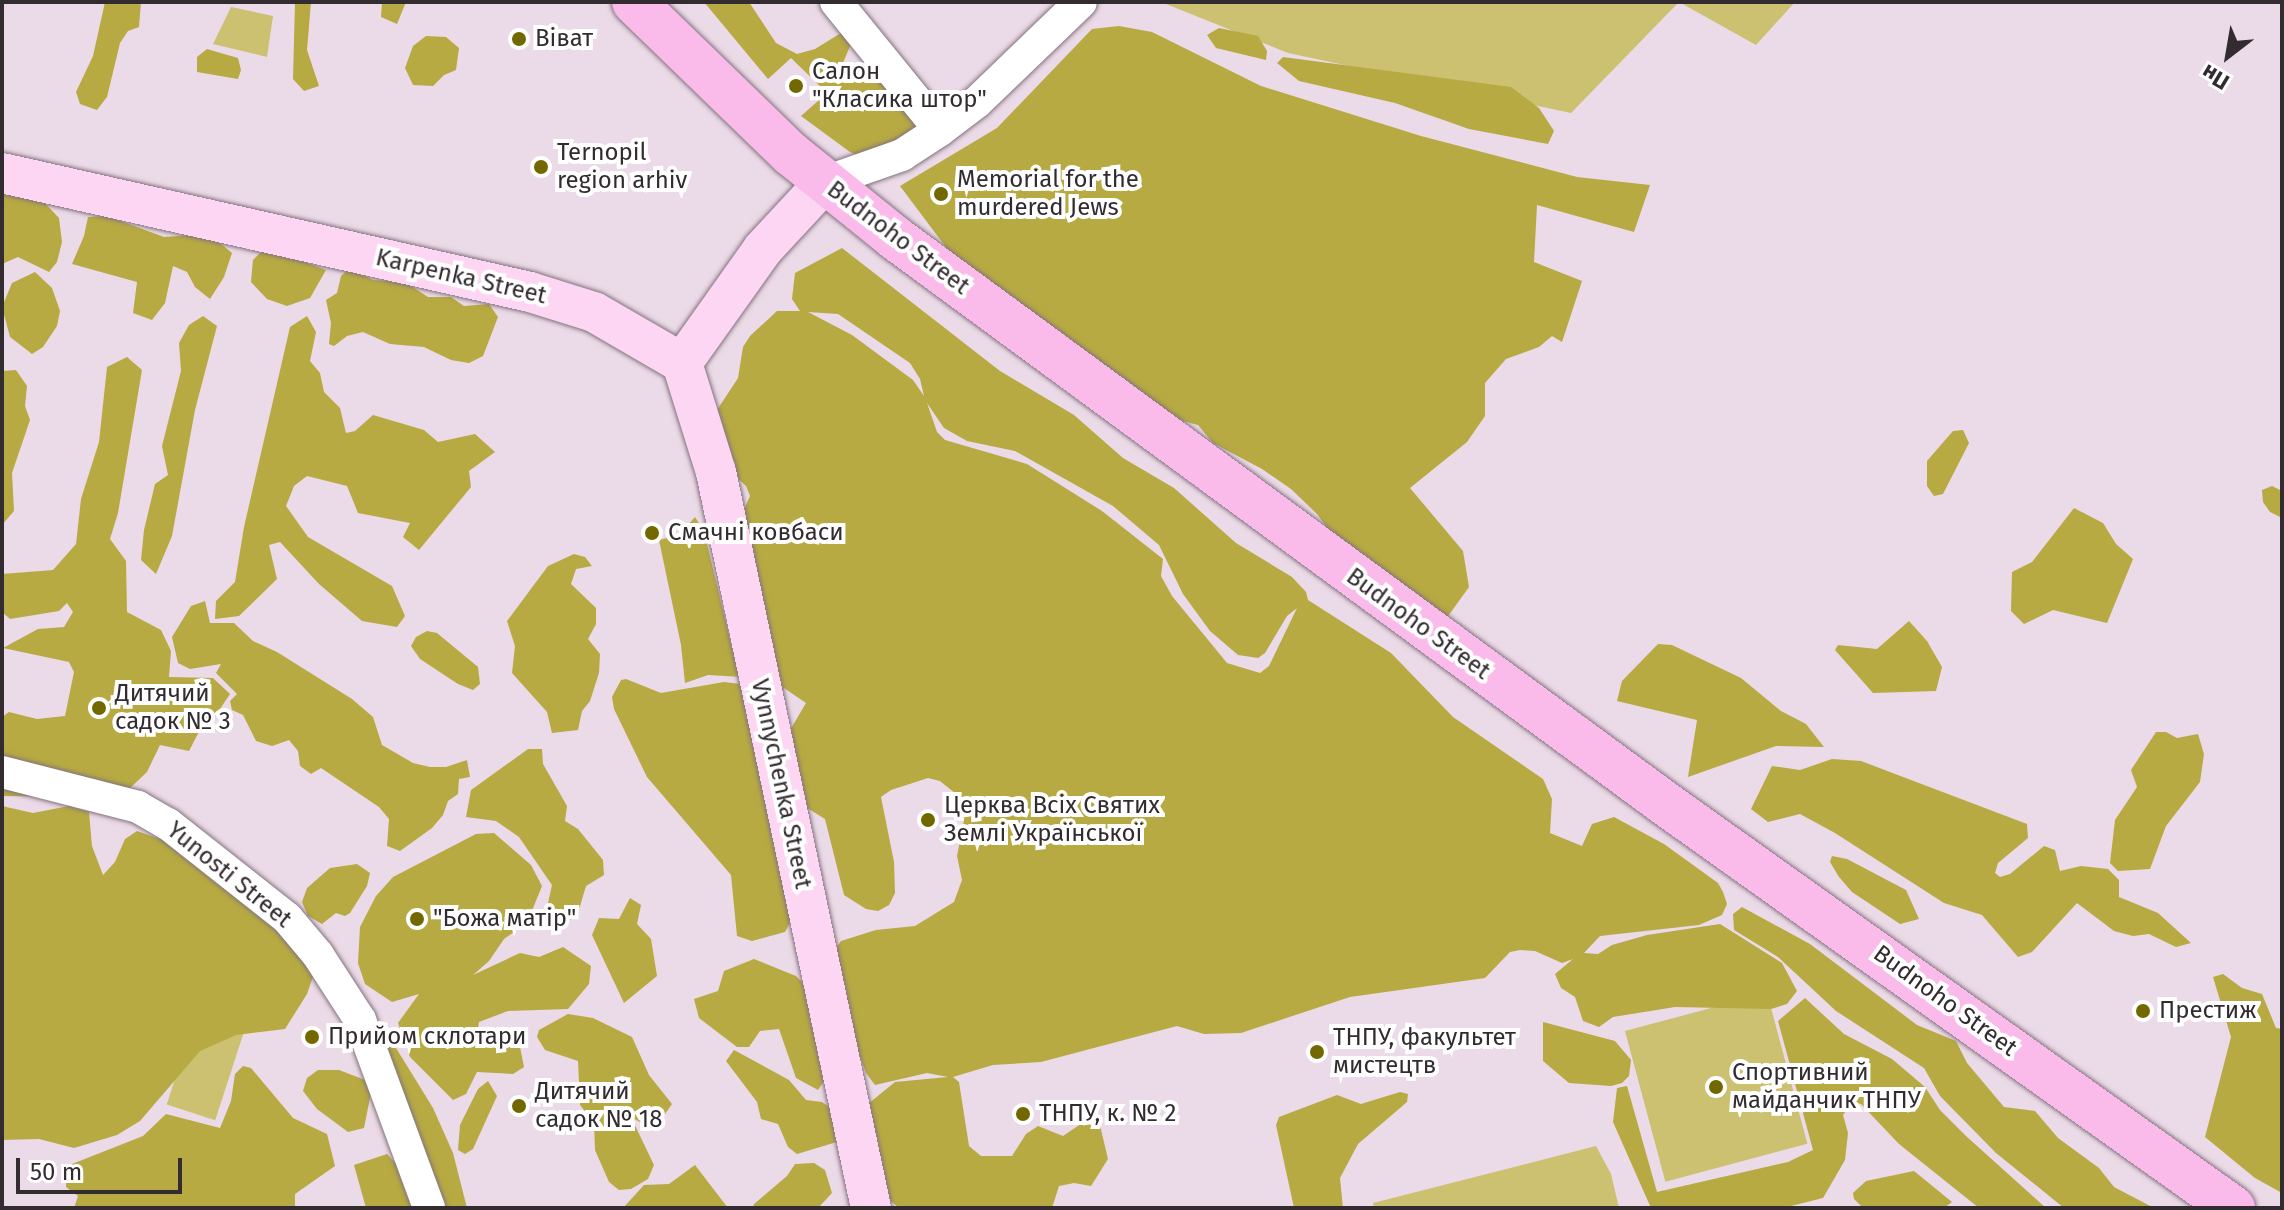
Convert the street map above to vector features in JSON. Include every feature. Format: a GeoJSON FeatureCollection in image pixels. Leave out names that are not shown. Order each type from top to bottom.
{"type":"FeatureCollection","features":[{"type":"Feature","properties":{"kind":"highway","name":"Budnoho Street"},"geometry":{"type":"LineString","coordinates":[[634,2],[679,50],[825,182],[895,238],[1344,570],[2233,1208]]}},
{"type":"Feature","properties":{"kind":"main road","name":"Karpenka Street"},"geometry":{"type":"LineString","coordinates":[[2,173],[530,292],[594,312],[682,363]]}},
{"type":"Feature","properties":{"kind":"main road"},"geometry":{"type":"LineString","coordinates":[[682,363],[763,249],[825,182]]}},
{"type":"Feature","properties":{"kind":"main road","name":"Vynnychenka Street"},"geometry":{"type":"LineString","coordinates":[[682,363],[716,472],[871,1208]]}},
{"type":"Feature","properties":{"kind":"street"},"geometry":{"type":"LineString","coordinates":[[836,2],[940,130]]}},
{"type":"Feature","properties":{"kind":"street"},"geometry":{"type":"LineString","coordinates":[[825,182],[902,155],[940,130],[977,102],[1081,2]]}},
{"type":"Feature","properties":{"kind":"street","name":"Yunosti Street"},"geometry":{"type":"LineString","coordinates":[[2,772],[138,807],[168,824],[287,918],[318,955],[360,1020],[429,1208]]}},
{"type":"Feature","properties":{"kind":"shaded area"},"geometry":{"type":"Polygon","coordinates":[[[105,2],[141,2],[139,27],[128,31],[120,43],[107,97],[97,110],[80,104],[76,92],[93,56],[105,2]]]}},
{"type":"Feature","properties":{"kind":"shaded area"},"geometry":{"type":"Polygon","coordinates":[[[295,2],[311,2],[307,50],[319,86],[304,91],[293,79],[295,2]]]}},
{"type":"Feature","properties":{"kind":"shaded area"},"geometry":{"type":"Polygon","coordinates":[[[382,2],[406,2],[397,24],[381,17],[382,2]]]}},
{"type":"Feature","properties":{"kind":"shaded area"},"geometry":{"type":"Polygon","coordinates":[[[704,2],[749,2],[776,43],[797,54],[815,49],[841,33],[853,39],[843,63],[874,66],[925,125],[919,133],[859,156],[850,152],[801,116],[827,93],[791,58],[768,79],[704,2]]]}},
{"type":"Feature","properties":{"kind":"shaded area"},"geometry":{"type":"Polygon","coordinates":[[[1161,2],[1679,2],[1571,113],[1288,53],[1161,2]]]}},
{"type":"Feature","properties":{"kind":"shaded area"},"geometry":{"type":"Polygon","coordinates":[[[1679,2],[1795,2],[1756,45],[1679,2]]]}},
{"type":"Feature","properties":{"kind":"shaded area"},"geometry":{"type":"Polygon","coordinates":[[[231,7],[273,16],[267,57],[213,44],[231,7]]]}},
{"type":"Feature","properties":{"kind":"shaded area"},"geometry":{"type":"Polygon","coordinates":[[[1119,26],[1152,32],[1261,86],[1421,136],[1577,177],[1650,185],[1634,232],[1537,205],[1534,262],[1582,281],[1562,342],[1552,336],[1539,347],[1506,359],[1485,383],[1485,416],[1467,442],[1410,488],[1463,551],[1469,587],[1446,619],[1345,552],[1317,514],[1291,489],[1262,469],[1213,443],[1198,425],[1156,414],[948,250],[900,186],[997,128],[1092,29],[1119,26]]]}},
{"type":"Feature","properties":{"kind":"shaded area"},"geometry":{"type":"Polygon","coordinates":[[[1219,28],[1258,36],[1267,51],[1266,60],[1216,48],[1207,35],[1219,28]]]}},
{"type":"Feature","properties":{"kind":"shaded area"},"geometry":{"type":"Polygon","coordinates":[[[426,36],[446,37],[459,48],[456,70],[444,75],[433,86],[413,85],[405,68],[413,46],[426,36]]]}},
{"type":"Feature","properties":{"kind":"shaded area"},"geometry":{"type":"Polygon","coordinates":[[[207,49],[238,58],[241,70],[238,79],[197,72],[197,57],[207,49]]]}},
{"type":"Feature","properties":{"kind":"shaded area"},"geometry":{"type":"Polygon","coordinates":[[[1283,57],[1511,87],[1539,108],[1554,131],[1548,144],[1469,129],[1395,103],[1299,81],[1277,63],[1283,57]]]}},
{"type":"Feature","properties":{"kind":"shaded area"},"geometry":{"type":"Polygon","coordinates":[[[2,192],[41,199],[59,218],[62,242],[57,262],[49,272],[18,257],[2,264],[2,192]]]}},
{"type":"Feature","properties":{"kind":"shaded area"},"geometry":{"type":"Polygon","coordinates":[[[107,216],[164,237],[209,234],[232,253],[224,277],[210,299],[195,287],[187,272],[173,266],[165,303],[152,320],[133,313],[137,282],[72,264],[88,217],[107,216]]]}},
{"type":"Feature","properties":{"kind":"shaded area"},"geometry":{"type":"Polygon","coordinates":[[[842,248],[1000,371],[1074,415],[1123,458],[1174,488],[1236,543],[1292,577],[1306,592],[1308,600],[1391,653],[1453,717],[1543,779],[1552,799],[1550,833],[1582,846],[1592,824],[1614,817],[1664,844],[1718,883],[1723,892],[1727,904],[1722,915],[1699,925],[1600,936],[1584,953],[1598,954],[1612,945],[1647,935],[1720,924],[1782,963],[1797,991],[1787,1004],[1771,1009],[1675,1007],[1613,1017],[1599,1027],[1583,1021],[1575,997],[1561,988],[1555,974],[1573,959],[1562,963],[1535,951],[1520,950],[1510,952],[1485,978],[1350,997],[1241,1033],[1204,1034],[1177,1026],[1041,1062],[993,1065],[953,1077],[959,1082],[969,1146],[981,1156],[1012,1156],[1026,1134],[1038,1126],[1063,1136],[1097,1113],[1108,1159],[1091,1186],[1074,1183],[1059,1186],[1052,1208],[899,1208],[886,1197],[868,1104],[895,1082],[948,1077],[927,1073],[875,1085],[866,1073],[844,1013],[834,951],[841,941],[876,930],[915,926],[954,902],[962,880],[957,856],[966,810],[961,798],[940,781],[928,778],[891,790],[881,797],[894,862],[895,893],[889,905],[878,911],[866,909],[844,895],[825,819],[799,803],[786,737],[806,703],[784,688],[781,692],[734,532],[750,496],[746,486],[725,466],[715,413],[738,378],[743,347],[750,336],[777,311],[800,311],[792,299],[795,273],[842,248]],[[808,312],[852,335],[913,380],[924,396],[920,379],[910,363],[838,314],[808,312]],[[927,403],[937,432],[945,440],[1027,464],[1102,511],[1163,559],[1161,576],[1172,596],[1227,663],[1260,673],[1269,666],[1297,608],[1287,616],[1265,653],[1258,658],[1238,655],[1210,631],[1183,594],[1159,545],[1113,506],[1015,451],[967,441],[944,428],[927,403]]]}},
{"type":"Feature","properties":{"kind":"shaded area"},"geometry":{"type":"Polygon","coordinates":[[[261,252],[281,253],[326,270],[310,298],[287,306],[267,299],[251,282],[253,260],[261,252]]]}},
{"type":"Feature","properties":{"kind":"shaded area"},"geometry":{"type":"Polygon","coordinates":[[[350,268],[373,280],[405,282],[428,297],[451,297],[464,306],[489,304],[498,317],[483,356],[469,363],[451,360],[424,347],[390,344],[363,332],[347,336],[334,346],[329,344],[331,323],[326,300],[337,293],[341,276],[350,268]]]}},
{"type":"Feature","properties":{"kind":"shaded area"},"geometry":{"type":"Polygon","coordinates":[[[35,272],[52,288],[60,311],[57,326],[43,347],[32,354],[10,337],[2,307],[12,283],[35,272]]]}},
{"type":"Feature","properties":{"kind":"shaded area"},"geometry":{"type":"Polygon","coordinates":[[[203,316],[217,326],[195,410],[172,536],[156,574],[141,560],[144,530],[155,484],[168,475],[162,446],[181,371],[179,343],[189,325],[203,316]]]}},
{"type":"Feature","properties":{"kind":"shaded area"},"geometry":{"type":"Polygon","coordinates":[[[307,316],[316,332],[310,361],[320,373],[324,392],[340,408],[346,433],[355,431],[373,415],[424,430],[438,442],[475,434],[495,452],[469,471],[471,487],[419,550],[403,537],[410,523],[358,513],[347,486],[307,476],[294,486],[286,506],[308,537],[392,586],[405,616],[397,627],[362,621],[319,584],[280,542],[269,545],[277,579],[239,616],[215,619],[216,601],[235,582],[244,527],[290,327],[307,316]]]}},
{"type":"Feature","properties":{"kind":"shaded area","name":"Дитячий садок № 3"},"geometry":{"type":"Polygon","coordinates":[[[127,357],[142,370],[118,513],[110,539],[126,561],[127,612],[161,630],[171,651],[169,677],[213,678],[230,694],[214,718],[204,722],[189,751],[160,745],[147,772],[128,790],[92,778],[70,797],[2,796],[2,717],[9,712],[37,719],[65,716],[74,672],[69,662],[3,648],[38,629],[64,627],[73,612],[67,603],[59,611],[10,619],[2,612],[2,574],[53,570],[76,544],[81,499],[99,442],[107,367],[127,357]]]}},
{"type":"Feature","properties":{"kind":"shaded area"},"geometry":{"type":"Polygon","coordinates":[[[16,370],[27,386],[25,406],[30,420],[12,473],[14,511],[2,525],[2,371],[16,370]]]}},
{"type":"Feature","properties":{"kind":"shaded area"},"geometry":{"type":"Polygon","coordinates":[[[1963,430],[1969,443],[1943,494],[1934,496],[1927,486],[1927,461],[1953,431],[1963,430]]]}},
{"type":"Feature","properties":{"kind":"shaded area"},"geometry":{"type":"Polygon","coordinates":[[[2272,486],[2282,491],[2282,518],[2270,512],[2263,502],[2262,490],[2272,486]]]}},
{"type":"Feature","properties":{"kind":"shaded area"},"geometry":{"type":"Polygon","coordinates":[[[2074,508],[2103,523],[2116,544],[2133,559],[2107,623],[2053,610],[2024,624],[2011,611],[2012,572],[2032,562],[2074,508]]]}},
{"type":"Feature","properties":{"kind":"shaded area"},"geometry":{"type":"Polygon","coordinates":[[[695,517],[704,531],[732,648],[743,677],[708,675],[685,683],[681,645],[659,540],[679,535],[695,517]]]}},
{"type":"Feature","properties":{"kind":"shaded area"},"geometry":{"type":"Polygon","coordinates":[[[574,554],[585,557],[592,566],[576,569],[571,584],[596,608],[596,624],[588,639],[600,654],[599,673],[590,701],[582,711],[578,730],[552,733],[547,712],[512,673],[515,646],[507,621],[548,566],[574,554]]]}},
{"type":"Feature","properties":{"kind":"shaded area"},"geometry":{"type":"Polygon","coordinates":[[[205,601],[210,623],[234,623],[253,641],[277,652],[352,699],[373,717],[382,745],[413,763],[430,767],[446,767],[467,760],[470,777],[459,779],[458,794],[448,801],[443,815],[432,828],[400,851],[387,846],[389,819],[379,807],[321,768],[311,774],[300,766],[298,751],[289,740],[272,746],[256,741],[243,715],[232,710],[230,701],[237,694],[216,673],[221,664],[190,669],[178,663],[172,637],[191,606],[205,601]]]}},
{"type":"Feature","properties":{"kind":"shaded area"},"geometry":{"type":"Polygon","coordinates":[[[1909,621],[1927,641],[1942,667],[1936,691],[1873,693],[1835,650],[1838,645],[1877,649],[1909,621]]]}},
{"type":"Feature","properties":{"kind":"shaded area"},"geometry":{"type":"Polygon","coordinates":[[[427,631],[437,633],[478,667],[480,684],[473,690],[458,684],[420,659],[411,646],[416,637],[427,631]]]}},
{"type":"Feature","properties":{"kind":"shaded area"},"geometry":{"type":"Polygon","coordinates":[[[1658,644],[1672,645],[1741,678],[1781,711],[1806,724],[1824,747],[1776,746],[1688,777],[1697,720],[1617,701],[1622,681],[1658,644]]]}},
{"type":"Feature","properties":{"kind":"shaded area"},"geometry":{"type":"Polygon","coordinates":[[[626,679],[661,693],[724,682],[741,684],[791,921],[785,932],[752,941],[737,936],[731,875],[647,777],[614,709],[612,697],[621,680],[626,679]]]}},
{"type":"Feature","properties":{"kind":"shaded area"},"geometry":{"type":"Polygon","coordinates":[[[2156,732],[2166,732],[2177,738],[2198,734],[2204,754],[2200,782],[2166,826],[2150,869],[2118,871],[2110,863],[2115,820],[2137,787],[2131,770],[2156,732]]]}},
{"type":"Feature","properties":{"kind":"shaded area"},"geometry":{"type":"Polygon","coordinates":[[[528,749],[542,749],[543,764],[567,806],[565,821],[578,829],[603,860],[604,875],[586,886],[580,906],[571,920],[556,917],[548,903],[552,885],[519,837],[496,821],[466,817],[471,790],[528,749]]]}},
{"type":"Feature","properties":{"kind":"shaded area"},"geometry":{"type":"Polygon","coordinates":[[[1832,759],[1861,761],[2027,824],[2028,838],[1998,863],[1995,873],[2000,877],[2010,874],[2044,846],[2055,850],[2060,871],[2081,866],[2108,869],[2119,880],[2119,897],[2158,913],[2191,943],[2176,947],[2149,934],[2133,936],[2114,931],[2077,903],[2032,952],[2018,957],[1982,915],[1944,903],[1835,833],[1800,814],[1768,822],[1751,809],[1772,766],[1800,770],[1832,759]]]}},
{"type":"Feature","properties":{"kind":"shaded area"},"geometry":{"type":"Polygon","coordinates":[[[2,806],[33,813],[69,806],[89,812],[92,846],[103,875],[115,862],[125,839],[137,831],[163,840],[233,878],[314,974],[307,994],[285,1029],[236,1035],[200,1051],[140,1121],[117,1135],[74,1148],[39,1139],[2,1140],[2,806]]]}},
{"type":"Feature","properties":{"kind":"shaded area"},"geometry":{"type":"Polygon","coordinates":[[[494,833],[531,865],[542,886],[527,923],[504,939],[489,961],[473,975],[520,953],[539,957],[563,947],[591,966],[589,984],[568,1009],[508,1011],[479,1022],[478,1028],[518,1037],[524,1067],[513,1074],[477,1072],[466,1094],[453,1100],[410,1057],[398,1023],[419,994],[392,1002],[365,984],[358,963],[360,927],[376,896],[393,877],[476,834],[494,833]]]}},
{"type":"Feature","properties":{"kind":"shaded area"},"geometry":{"type":"Polygon","coordinates":[[[1832,856],[1847,859],[1906,890],[1919,919],[1900,924],[1852,892],[1830,862],[1832,856]]]}},
{"type":"Feature","properties":{"kind":"shaded area"},"geometry":{"type":"Polygon","coordinates":[[[357,864],[370,873],[367,886],[350,913],[345,916],[336,913],[322,924],[308,916],[302,902],[307,888],[330,868],[357,864]]]}},
{"type":"Feature","properties":{"kind":"shaded area"},"geometry":{"type":"Polygon","coordinates":[[[630,898],[641,905],[637,924],[651,939],[657,976],[624,1003],[592,935],[599,918],[619,919],[630,898]]]}},
{"type":"Feature","properties":{"kind":"shaded area"},"geometry":{"type":"Polygon","coordinates":[[[1742,907],[1810,944],[1917,1025],[1956,1041],[1967,1063],[2004,1107],[2035,1111],[2058,1138],[2099,1168],[2114,1187],[2154,1208],[2064,1208],[1996,1153],[1940,1096],[1924,1068],[1836,1011],[1778,957],[1734,930],[1733,914],[1742,907]]]}},
{"type":"Feature","properties":{"kind":"shaded area"},"geometry":{"type":"Polygon","coordinates":[[[754,959],[796,976],[807,987],[829,1074],[818,1090],[796,1078],[779,1029],[760,1031],[749,1047],[737,1047],[699,1018],[694,999],[718,991],[724,971],[754,959]]]}},
{"type":"Feature","properties":{"kind":"shaded area"},"geometry":{"type":"Polygon","coordinates":[[[2223,974],[2242,988],[2262,994],[2276,1028],[2282,1029],[2282,1193],[2255,1178],[2205,1137],[2231,1037],[2213,977],[2223,974]]]}},
{"type":"Feature","properties":{"kind":"shaded area","name":"Спортивний майданчик ТНПУ"},"geometry":{"type":"Polygon","coordinates":[[[1767,993],[1807,1144],[1665,1182],[1625,1031],[1767,993]]]}},
{"type":"Feature","properties":{"kind":"shaded area"},"geometry":{"type":"Polygon","coordinates":[[[1805,998],[1844,1034],[1892,1059],[1925,1087],[1940,1110],[1966,1136],[2046,1208],[1979,1208],[1899,1144],[1861,1104],[1853,1102],[1843,1115],[1848,1133],[1845,1160],[1823,1198],[1783,1208],[1651,1208],[1613,1122],[1617,1088],[1627,1086],[1657,1192],[1788,1162],[1813,1150],[1778,1021],[1805,998]]]}},
{"type":"Feature","properties":{"kind":"shaded area"},"geometry":{"type":"Polygon","coordinates":[[[201,999],[250,1015],[215,1120],[167,1105],[201,999]]]}},
{"type":"Feature","properties":{"kind":"shaded area"},"geometry":{"type":"Polygon","coordinates":[[[568,1014],[593,1018],[632,1037],[649,1075],[672,1104],[654,1130],[631,1117],[654,1165],[648,1179],[631,1189],[619,1190],[609,1182],[595,1150],[594,1123],[580,1105],[578,1061],[545,1050],[537,1037],[539,1030],[568,1014]]]}},
{"type":"Feature","properties":{"kind":"shaded area"},"geometry":{"type":"Polygon","coordinates":[[[380,1022],[433,1108],[453,1153],[467,1208],[438,1208],[374,1023],[380,1022]]]}},
{"type":"Feature","properties":{"kind":"shaded area"},"geometry":{"type":"Polygon","coordinates":[[[1543,1022],[1615,1041],[1631,1060],[1629,1076],[1622,1083],[1611,1086],[1569,1083],[1543,1061],[1543,1022]]]}},
{"type":"Feature","properties":{"kind":"shaded area"},"geometry":{"type":"Polygon","coordinates":[[[734,1050],[789,1080],[806,1100],[822,1102],[843,1116],[840,1141],[797,1154],[788,1147],[778,1124],[761,1119],[757,1102],[726,1061],[734,1050]]]}},
{"type":"Feature","properties":{"kind":"shaded area"},"geometry":{"type":"Polygon","coordinates":[[[243,1066],[251,1068],[293,1118],[327,1134],[335,1166],[295,1194],[295,1208],[74,1208],[78,1196],[66,1187],[67,1166],[143,1136],[166,1114],[220,1128],[231,1101],[235,1074],[243,1066]]]}},
{"type":"Feature","properties":{"kind":"shaded area"},"geometry":{"type":"Polygon","coordinates":[[[318,1070],[339,1070],[373,1083],[364,1128],[348,1132],[317,1109],[303,1091],[307,1078],[318,1070]]]}},
{"type":"Feature","properties":{"kind":"shaded area"},"geometry":{"type":"Polygon","coordinates":[[[488,1081],[497,1096],[473,1149],[465,1154],[458,1150],[460,1125],[478,1089],[488,1081]]]}},
{"type":"Feature","properties":{"kind":"shaded area"},"geometry":{"type":"Polygon","coordinates":[[[1400,1092],[1408,1094],[1407,1102],[1358,1144],[1340,1178],[1343,1208],[1294,1208],[1276,1125],[1279,1117],[1337,1095],[1361,1104],[1400,1092]]]}},
{"type":"Feature","properties":{"kind":"shaded area"},"geometry":{"type":"Polygon","coordinates":[[[1596,1146],[1611,1174],[1619,1208],[1374,1208],[1373,1203],[1596,1146]]]}},
{"type":"Feature","properties":{"kind":"shaded area"},"geometry":{"type":"Polygon","coordinates":[[[387,1154],[402,1170],[414,1208],[366,1208],[354,1165],[387,1154]]]}},
{"type":"Feature","properties":{"kind":"shaded area"},"geometry":{"type":"Polygon","coordinates":[[[814,1163],[825,1170],[832,1193],[818,1208],[756,1208],[753,1205],[787,1176],[795,1164],[814,1163]]]}},
{"type":"Feature","properties":{"kind":"shaded area"},"geometry":{"type":"Polygon","coordinates":[[[695,1165],[728,1208],[623,1208],[644,1185],[669,1184],[695,1165]]]}},
{"type":"Feature","properties":{"kind":"shaded area"},"geometry":{"type":"Polygon","coordinates":[[[1914,1171],[1952,1202],[1944,1208],[1863,1208],[1854,1199],[1853,1193],[1866,1181],[1914,1171]]]}},
{"type":"Feature","properties":{"kind":"place","name":"Віват"},"geometry":{"type":"Point","coordinates":[519,39]}},
{"type":"Feature","properties":{"kind":"place","name":"Салон \"Класика штор\""},"geometry":{"type":"Point","coordinates":[796,86]}},
{"type":"Feature","properties":{"kind":"place","name":"Ternopil region arhiv"},"geometry":{"type":"Point","coordinates":[541,167]}},
{"type":"Feature","properties":{"kind":"place","name":"Memorial for the murdered Jews"},"geometry":{"type":"Point","coordinates":[941,194]}},
{"type":"Feature","properties":{"kind":"place","name":"Смачні ковбаси"},"geometry":{"type":"Point","coordinates":[652,533]}},
{"type":"Feature","properties":{"kind":"place","name":"Дитячий садок № 3"},"geometry":{"type":"Point","coordinates":[99,708]}},
{"type":"Feature","properties":{"kind":"place","name":"Церква Всіх Святих Землі Української"},"geometry":{"type":"Point","coordinates":[928,820]}},
{"type":"Feature","properties":{"kind":"place","name":"\"Божа матір\""},"geometry":{"type":"Point","coordinates":[417,919]}},
{"type":"Feature","properties":{"kind":"place","name":"Престиж"},"geometry":{"type":"Point","coordinates":[2143,1011]}},
{"type":"Feature","properties":{"kind":"place","name":"Прийом склотари"},"geometry":{"type":"Point","coordinates":[312,1037]}},
{"type":"Feature","properties":{"kind":"place","name":"ТНПУ, факультет мистецтв"},"geometry":{"type":"Point","coordinates":[1317,1052]}},
{"type":"Feature","properties":{"kind":"place","name":"Спортивний майданчик ТНПУ"},"geometry":{"type":"Point","coordinates":[1716,1087]}},
{"type":"Feature","properties":{"kind":"place","name":"Дитячий садок № 18"},"geometry":{"type":"Point","coordinates":[519,1106]}},
{"type":"Feature","properties":{"kind":"place","name":"ТНПУ, к. № 2"},"geometry":{"type":"Point","coordinates":[1023,1114]}}]}
